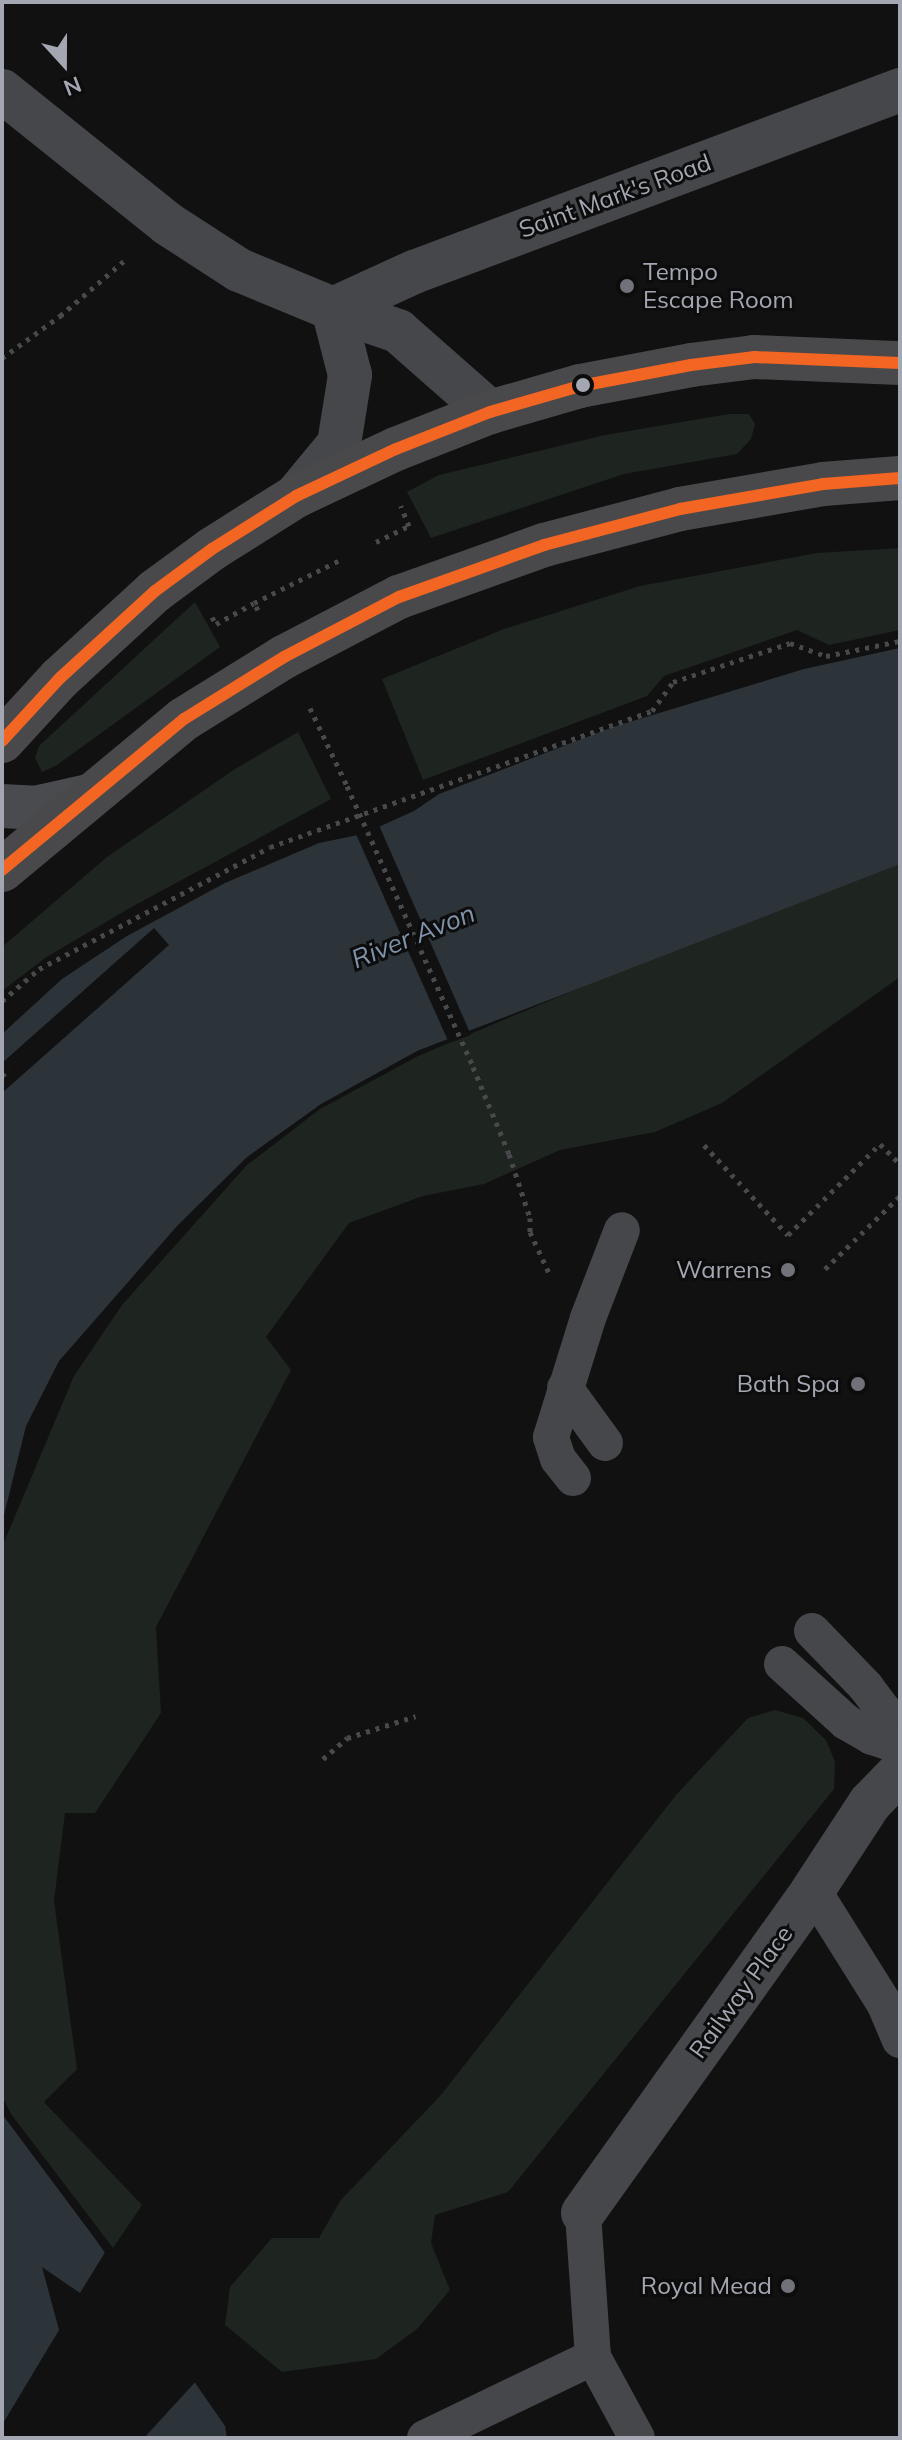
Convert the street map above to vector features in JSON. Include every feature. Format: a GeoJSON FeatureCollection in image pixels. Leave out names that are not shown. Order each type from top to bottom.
{"type":"FeatureCollection","features":[{"type":"Feature","properties":{"kind":"highway"},"geometry":{"type":"LineString","coordinates":[[2,741],[60,678],[155,591],[212,549],[296,496],[396,449],[490,412],[580,386],[691,365],[754,357],[900,363]]}},
{"type":"Feature","properties":{"kind":"highway"},"geometry":{"type":"LineString","coordinates":[[2,870],[184,719],[284,657],[399,597],[544,545],[680,509],[823,484],[900,478]]}},
{"type":"Feature","properties":{"kind":"street","name":"Saint Mark's Road"},"geometry":{"type":"LineString","coordinates":[[333,309],[414,272],[900,90]]}},
{"type":"Feature","properties":{"kind":"street"},"geometry":{"type":"LineString","coordinates":[[2,91],[168,224],[239,270],[333,309],[398,331],[490,412]]}},
{"type":"Feature","properties":{"kind":"street"},"geometry":{"type":"LineString","coordinates":[[296,496],[339,444],[350,375],[333,309]]}},
{"type":"Feature","properties":{"kind":"street"},"geometry":{"type":"LineString","coordinates":[[2,806],[35,808],[89,796]]}},
{"type":"Feature","properties":{"kind":"street","name":"Railway Place"},"geometry":{"type":"LineString","coordinates":[[583,2213],[813,1890],[870,1803],[900,1772]]}},
{"type":"Feature","properties":{"kind":"lane"},"geometry":{"type":"LineString","coordinates":[[573,1478],[558,1459],[551,1437],[565,1388],[622,1230]]}},
{"type":"Feature","properties":{"kind":"lane"},"geometry":{"type":"LineString","coordinates":[[565,1388],[605,1443]]}},
{"type":"Feature","properties":{"kind":"lane"},"geometry":{"type":"LineString","coordinates":[[812,1631],[866,1687],[884,1711],[900,1744]]}},
{"type":"Feature","properties":{"kind":"lane"},"geometry":{"type":"LineString","coordinates":[[782,1664],[846,1722],[872,1737],[900,1744]]}},
{"type":"Feature","properties":{"kind":"lane"},"geometry":{"type":"LineString","coordinates":[[813,1890],[885,2005],[900,2040]]}},
{"type":"Feature","properties":{"kind":"lane"},"geometry":{"type":"LineString","coordinates":[[583,2213],[593,2357],[637,2438]]}},
{"type":"Feature","properties":{"kind":"lane"},"geometry":{"type":"LineString","coordinates":[[425,2438],[593,2357]]}},
{"type":"Feature","properties":{"kind":"path"},"geometry":{"type":"LineString","coordinates":[[2,358],[60,316],[168,224]]}},
{"type":"Feature","properties":{"kind":"path"},"geometry":{"type":"LineString","coordinates":[[367,547],[409,526],[400,505],[387,512]]}},
{"type":"Feature","properties":{"kind":"path"},"geometry":{"type":"LineString","coordinates":[[237,612],[353,554]]}},
{"type":"Feature","properties":{"kind":"path"},"geometry":{"type":"LineString","coordinates":[[254,603],[261,615]]}},
{"type":"Feature","properties":{"kind":"path"},"geometry":{"type":"LineString","coordinates":[[2,1001],[39,969],[270,847],[652,711],[673,682],[790,643],[826,656],[900,641]]}},
{"type":"Feature","properties":{"kind":"path"},"geometry":{"type":"LineString","coordinates":[[308,704],[473,1067],[509,1154]]}},
{"type":"Feature","properties":{"kind":"path"},"geometry":{"type":"LineString","coordinates":[[2,1076],[9,1069]]}},
{"type":"Feature","properties":{"kind":"path"},"geometry":{"type":"LineString","coordinates":[[704,1145],[788,1235],[880,1144],[900,1164]]}},
{"type":"Feature","properties":{"kind":"path"},"geometry":{"type":"LineString","coordinates":[[825,1269],[900,1196]]}},
{"type":"Feature","properties":{"kind":"path"},"geometry":{"type":"LineString","coordinates":[[323,1759],[347,1738],[416,1716]]}},
{"type":"Feature","properties":{"kind":"shaded area"},"geometry":{"type":"Polygon","coordinates":[[[729,414],[749,414],[755,424],[751,439],[737,454],[624,474],[431,538],[407,492],[439,475],[605,435],[729,414]]]}},
{"type":"Feature","properties":{"kind":"shaded area"},"geometry":{"type":"Polygon","coordinates":[[[900,548],[900,630],[829,645],[797,630],[664,676],[647,696],[423,780],[382,679],[504,629],[640,586],[817,553],[900,548]]]}},
{"type":"Feature","properties":{"kind":"shaded area"},"geometry":{"type":"Polygon","coordinates":[[[195,602],[220,647],[57,765],[42,772],[35,758],[39,746],[195,602]]]}},
{"type":"Feature","properties":{"kind":"shaded area"},"geometry":{"type":"Polygon","coordinates":[[[298,732],[331,799],[128,909],[45,958],[2,991],[2,947],[107,857],[235,769],[298,732]]]}},
{"type":"Feature","properties":{"kind":"shaded area"},"geometry":{"type":"Polygon","coordinates":[[[900,853],[900,977],[722,1103],[655,1132],[560,1150],[484,1184],[423,1196],[349,1223],[266,1337],[291,1370],[156,1627],[161,1713],[95,1813],[65,1813],[54,1901],[77,2069],[44,2102],[142,2205],[113,2248],[11,2114],[2,2096],[2,1547],[74,1376],[122,1305],[247,1165],[320,1109],[418,1056],[900,853]]]}},
{"type":"Feature","properties":{"kind":"shaded area"},"geometry":{"type":"Polygon","coordinates":[[[775,1710],[803,1718],[826,1740],[835,1762],[834,1789],[508,2192],[435,2215],[431,2243],[450,2290],[417,2329],[376,2359],[282,2372],[225,2325],[230,2287],[272,2238],[319,2238],[340,2201],[441,2095],[676,1795],[748,1718],[775,1710]]]}},
{"type":"Feature","properties":{"kind":"water","name":"River Avon"},"geometry":{"type":"Polygon","coordinates":[[[900,648],[900,864],[417,1051],[321,1104],[247,1157],[177,1226],[59,1361],[26,1426],[2,1523],[2,1034],[62,979],[127,936],[225,883],[319,843],[363,834],[414,811],[439,794],[613,727],[804,669],[900,648]]]}},
{"type":"Feature","properties":{"kind":"water"},"geometry":{"type":"Polygon","coordinates":[[[2,2114],[96,2240],[225,2426],[227,2438],[2,2438],[2,2114]]]}},
{"type":"Feature","properties":{"kind":"pier"},"geometry":{"type":"Polygon","coordinates":[[[378,823],[471,1035],[449,1043],[355,832],[378,823]]]}},
{"type":"Feature","properties":{"kind":"pier"},"geometry":{"type":"Polygon","coordinates":[[[154,928],[169,945],[2,1093],[2,1063],[154,928]]]}},
{"type":"Feature","properties":{"kind":"pier"},"geometry":{"type":"Polygon","coordinates":[[[107,2249],[198,2379],[144,2438],[2,2438],[2,2425],[59,2330],[42,2267],[80,2293],[107,2249]]]}},
{"type":"Feature","properties":{"kind":"transit line"},"geometry":{"type":"LineString","coordinates":[[2,741],[60,678],[155,591],[212,549],[296,496],[396,449],[490,412],[580,386],[691,365],[754,357],[900,363]]}},
{"type":"Feature","properties":{"kind":"transit line"},"geometry":{"type":"LineString","coordinates":[[2,870],[184,719],[284,657],[399,597],[544,545],[680,509],[823,484],[900,478]]}},
{"type":"Feature","properties":{"kind":"place","name":"Tempo Escape Room"},"geometry":{"type":"Point","coordinates":[627,286]}},
{"type":"Feature","properties":{"kind":"place","name":"Warrens"},"geometry":{"type":"Point","coordinates":[788,1270]}},
{"type":"Feature","properties":{"kind":"place","name":"Bath Spa"},"geometry":{"type":"Point","coordinates":[858,1384]}},
{"type":"Feature","properties":{"kind":"place","name":"Royal Mead"},"geometry":{"type":"Point","coordinates":[788,2286]}}]}
